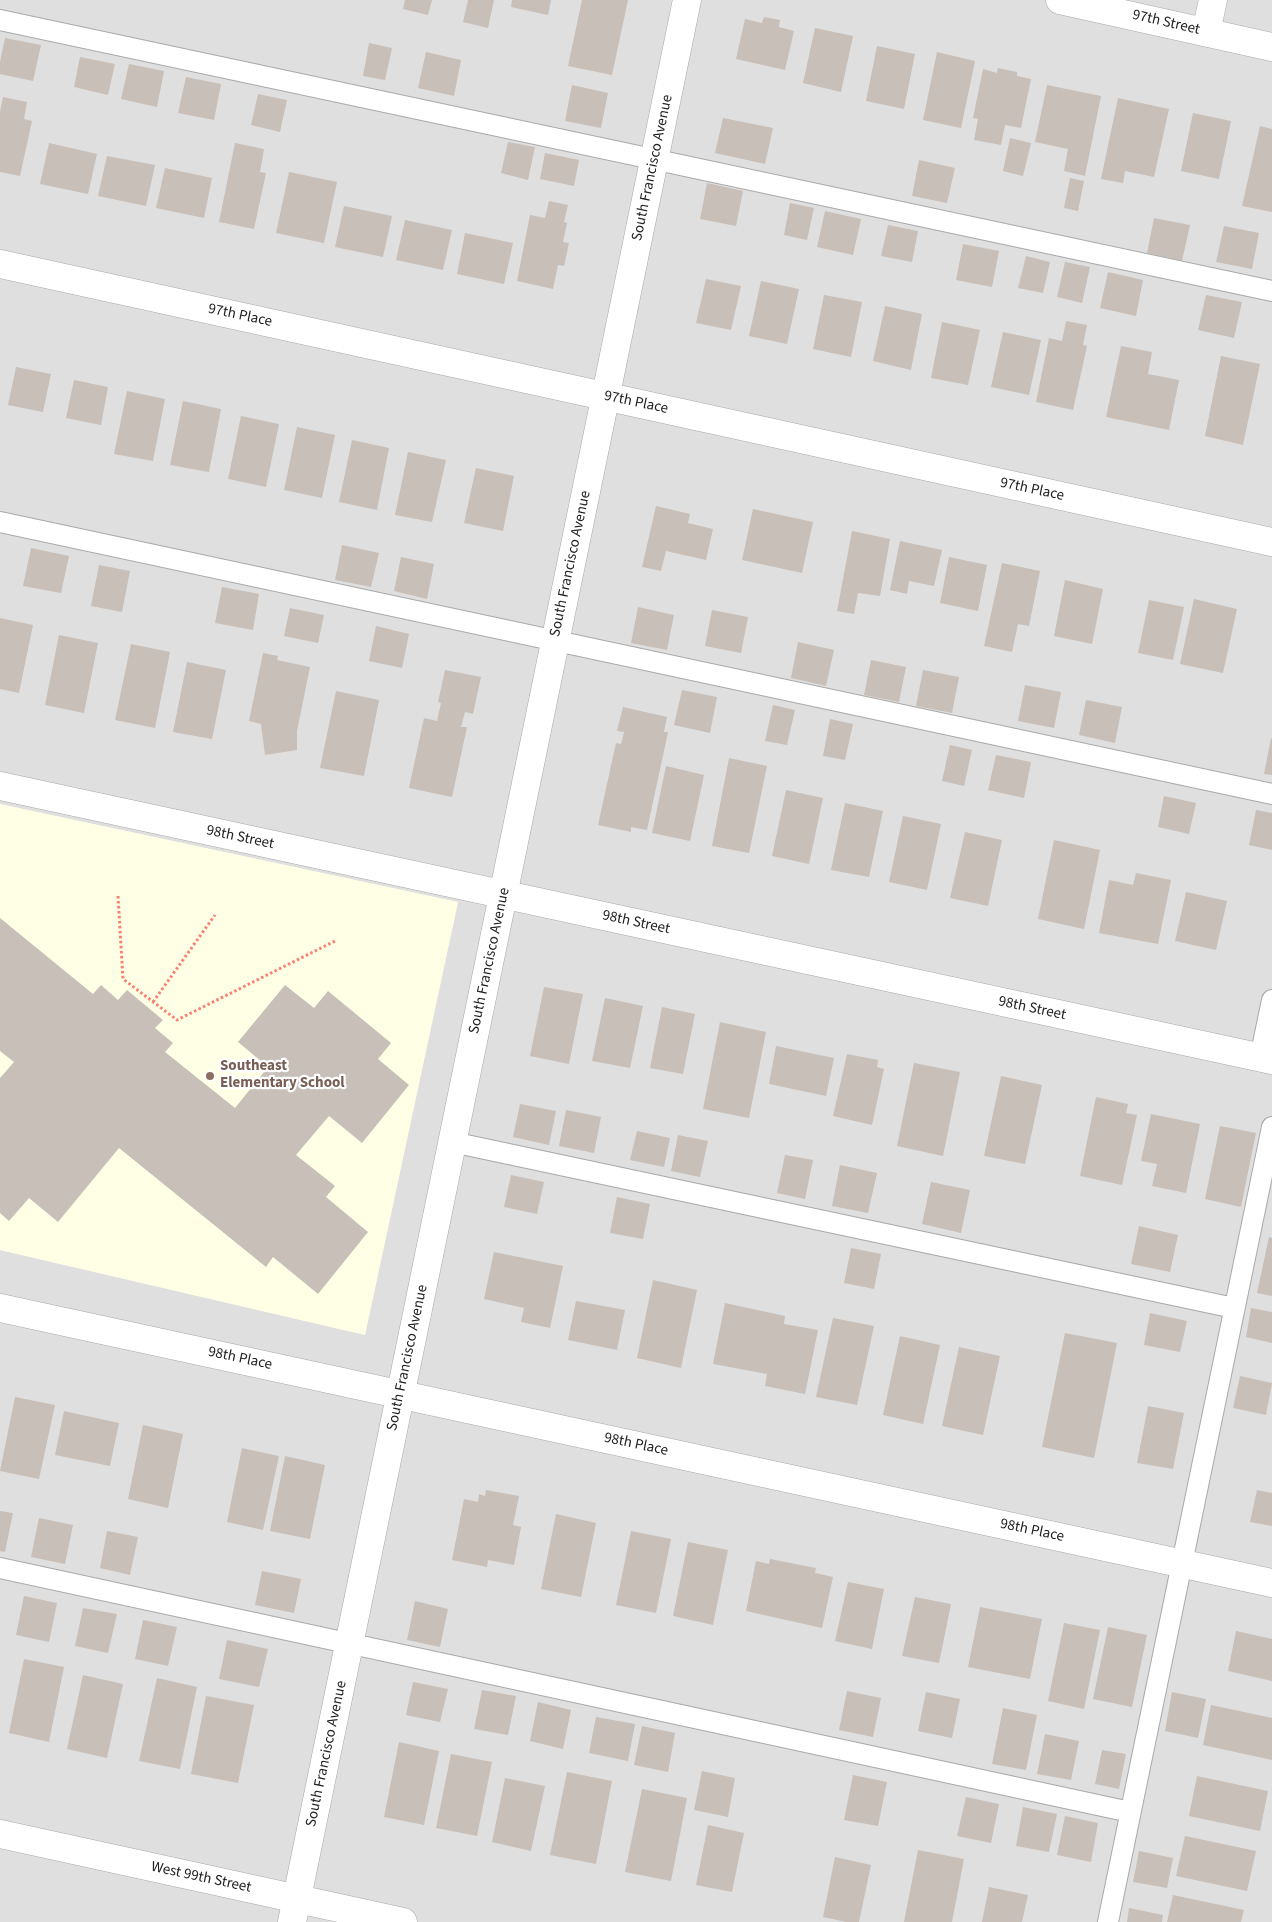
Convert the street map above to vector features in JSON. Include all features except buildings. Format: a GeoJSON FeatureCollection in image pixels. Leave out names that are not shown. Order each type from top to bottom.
{"type":"FeatureCollection","features":[{"type":"Feature","properties":{"kind":"street","name":"South Francisco Avenue"},"geometry":{"type":"LineString","coordinates":[[295,1911],[687,0]]}},
{"type":"Feature","properties":{"kind":"street","name":"97th Street"},"geometry":{"type":"LineString","coordinates":[[1060,0],[1272,47]]}},
{"type":"Feature","properties":{"kind":"street"},"geometry":{"type":"LineString","coordinates":[[1206,32],[1213,0]]}},
{"type":"Feature","properties":{"kind":"street","name":"97th Place"},"geometry":{"type":"LineString","coordinates":[[0,264],[1272,542]]}},
{"type":"Feature","properties":{"kind":"street","name":"98th Street"},"geometry":{"type":"LineString","coordinates":[[0,786],[1266,1059]]}},
{"type":"Feature","properties":{"kind":"street","name":"98th Place"},"geometry":{"type":"LineString","coordinates":[[0,1308],[1272,1583]]}},
{"type":"Feature","properties":{"kind":"street","name":"West 99th Street"},"geometry":{"type":"LineString","coordinates":[[0,1834],[295,1911],[403,1922]]}},
{"type":"Feature","properties":{"kind":"lane"},"geometry":{"type":"LineString","coordinates":[[0,20],[1272,291]]}},
{"type":"Feature","properties":{"kind":"lane"},"geometry":{"type":"LineString","coordinates":[[0,522],[1272,794]]}},
{"type":"Feature","properties":{"kind":"lane"},"geometry":{"type":"LineString","coordinates":[[1266,1059],[1272,1000]]}},
{"type":"Feature","properties":{"kind":"lane"},"geometry":{"type":"LineString","coordinates":[[1108,1922],[1272,1127]]}},
{"type":"Feature","properties":{"kind":"lane"},"geometry":{"type":"LineString","coordinates":[[452,1142],[1234,1308]]}},
{"type":"Feature","properties":{"kind":"lane"},"geometry":{"type":"LineString","coordinates":[[0,1568],[1130,1812]]}},
{"type":"Feature","properties":{"kind":"path"},"geometry":{"type":"LineString","coordinates":[[118,896],[123,979],[177,1020],[337,940]]}},
{"type":"Feature","properties":{"kind":"path"},"geometry":{"type":"LineString","coordinates":[[153,1002],[215,915]]}},
{"type":"Feature","properties":{"kind":"shaded area"},"geometry":{"type":"Polygon","coordinates":[[[0,0],[1272,0],[1272,1922],[0,1922],[0,1250],[365,1335],[458,902],[0,804],[0,0]]]}},
{"type":"Feature","properties":{"kind":"shaded area","name":"Southeast Elementary School"},"geometry":{"type":"Polygon","coordinates":[[[0,804],[458,902],[365,1335],[0,1250],[0,804]]]}},
{"type":"Feature","properties":{"kind":"place","name":"Southeast Elementary School"},"geometry":{"type":"Point","coordinates":[210,1076]}}]}
